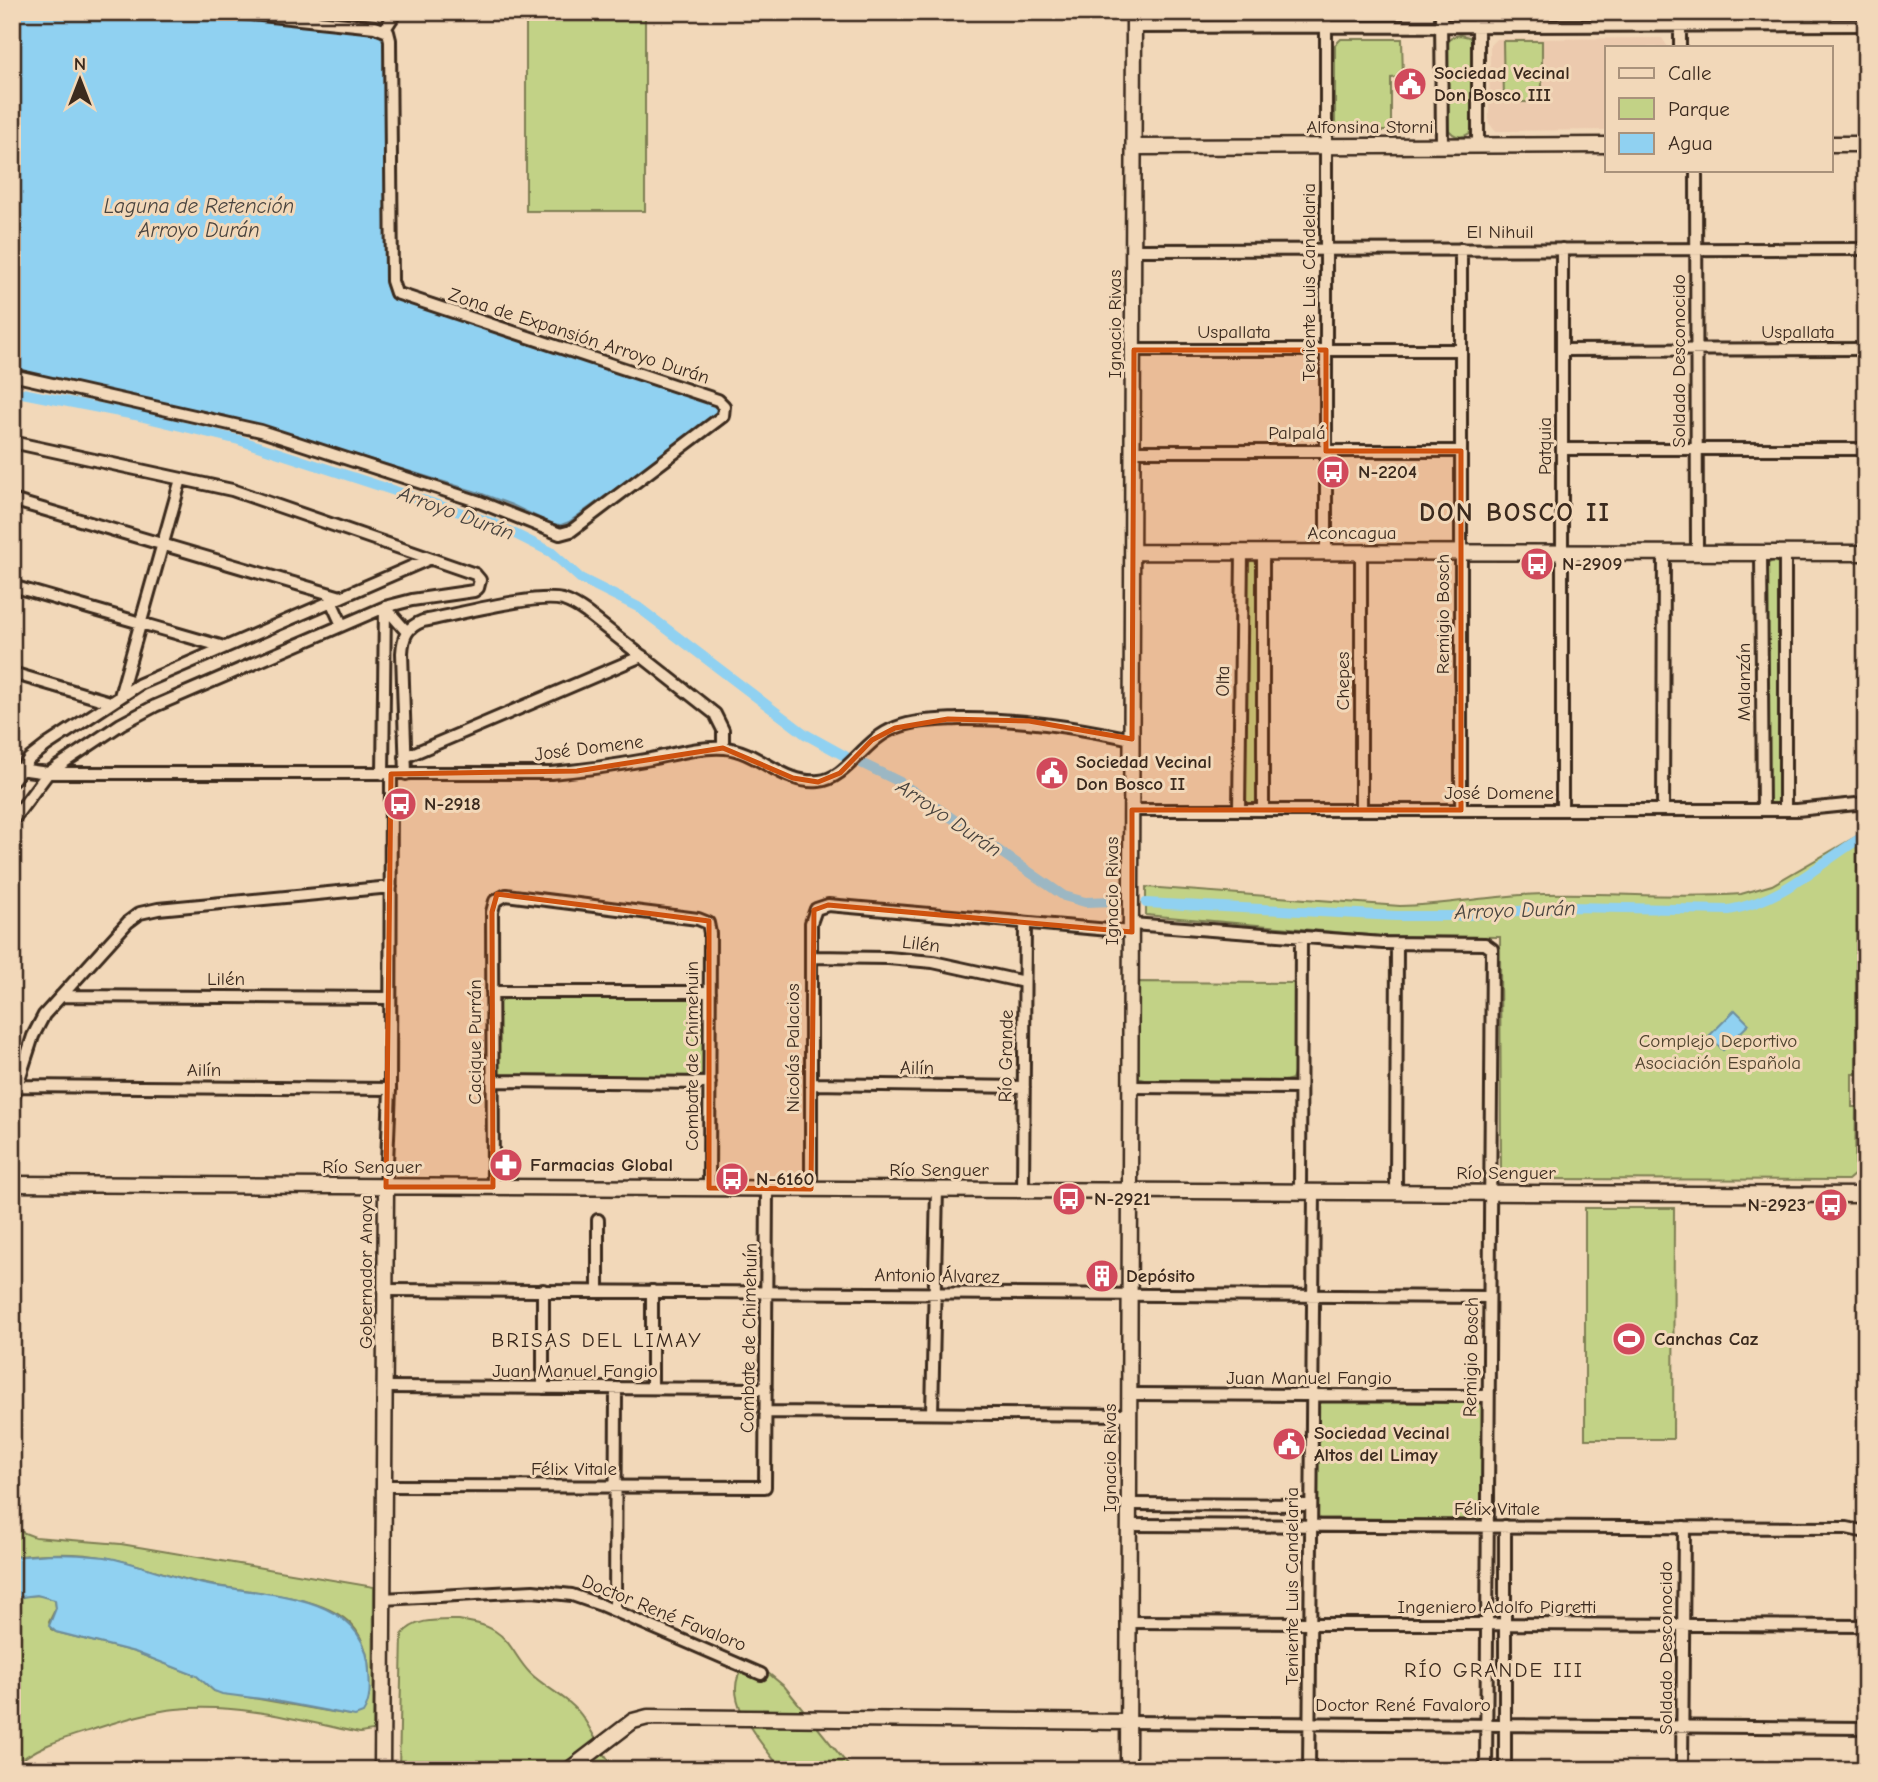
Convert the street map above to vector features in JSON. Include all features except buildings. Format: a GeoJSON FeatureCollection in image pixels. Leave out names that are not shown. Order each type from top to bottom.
{"type":"FeatureCollection","features":[{"type":"Feature","properties":{"kind":"main road","name":"Ignacio Rivas"},"geometry":{"type":"LineString","coordinates":[[1128,1770],[1134,20]]}},
{"type":"Feature","properties":{"kind":"main road"},"geometry":{"type":"LineString","coordinates":[[1832,145],[1866,144]]}},
{"type":"Feature","properties":{"kind":"main road","name":"Alfonsina Storni"},"geometry":{"type":"LineString","coordinates":[[1134,147],[1605,145]]}},
{"type":"Feature","properties":{"kind":"main road","name":"Aconcagua"},"geometry":{"type":"LineString","coordinates":[[1133,552],[1866,553]]}},
{"type":"Feature","properties":{"kind":"main road","name":"Río Senguer"},"geometry":{"type":"LineString","coordinates":[[12,1184],[1866,1195]]}},
{"type":"Feature","properties":{"kind":"main road","name":"Gobernador Anaya"},"geometry":{"type":"LineString","coordinates":[[382,1770],[386,1187]]}},
{"type":"Feature","properties":{"kind":"main road","name":"Doctor René Favaloro"},"geometry":{"type":"LineString","coordinates":[[569,1770],[633,1721],[648,1717],[1128,1722]]}},
{"type":"Feature","properties":{"kind":"street"},"geometry":{"type":"LineString","coordinates":[[231,12],[385,29],[396,12]]}},
{"type":"Feature","properties":{"kind":"street","name":"Teniente Luis Candelaria"},"geometry":{"type":"LineString","coordinates":[[1325,552],[1326,12]]}},
{"type":"Feature","properties":{"kind":"street"},"geometry":{"type":"LineString","coordinates":[[1441,12],[1442,146]]}},
{"type":"Feature","properties":{"kind":"street"},"geometry":{"type":"LineString","coordinates":[[1478,12],[1478,146]]}},
{"type":"Feature","properties":{"kind":"street"},"geometry":{"type":"LineString","coordinates":[[1680,12],[1680,46]]}},
{"type":"Feature","properties":{"kind":"street"},"geometry":{"type":"LineString","coordinates":[[1134,20],[1326,27],[1866,25]]}},
{"type":"Feature","properties":{"kind":"street","name":"Zona de Expansión Arroyo Durán"},"geometry":{"type":"LineString","coordinates":[[12,375],[261,431],[477,501],[560,534],[571,531],[723,416],[724,406],[718,400],[396,293],[392,281],[390,40],[385,29]]}},
{"type":"Feature","properties":{"kind":"street","name":"Soldado Desconocido"},"geometry":{"type":"LineString","coordinates":[[1696,172],[1697,553]]}},
{"type":"Feature","properties":{"kind":"street","name":"Remigio Bosch"},"geometry":{"type":"LineString","coordinates":[[1461,249],[1461,810]]}},
{"type":"Feature","properties":{"kind":"street","name":"Patquia"},"geometry":{"type":"LineString","coordinates":[[1562,249],[1562,810]]}},
{"type":"Feature","properties":{"kind":"street","name":"El Nihuil"},"geometry":{"type":"LineString","coordinates":[[1134,250],[1866,249]]}},
{"type":"Feature","properties":{"kind":"street","name":"Uspallata"},"geometry":{"type":"LineString","coordinates":[[1562,350],[1866,349]]}},
{"type":"Feature","properties":{"kind":"street","name":"Uspallata"},"geometry":{"type":"LineString","coordinates":[[1134,350],[1461,350]]}},
{"type":"Feature","properties":{"kind":"street"},"geometry":{"type":"LineString","coordinates":[[12,442],[181,479],[270,502],[475,574],[480,580],[478,588],[466,593],[412,600],[385,607],[155,706],[121,724],[48,773],[12,821]]}},
{"type":"Feature","properties":{"kind":"street"},"geometry":{"type":"LineString","coordinates":[[1562,449],[1866,449]]}},
{"type":"Feature","properties":{"kind":"street","name":"Palpalá"},"geometry":{"type":"LineString","coordinates":[[1133,451],[1461,451]]}},
{"type":"Feature","properties":{"kind":"street"},"geometry":{"type":"LineString","coordinates":[[120,696],[181,479]]}},
{"type":"Feature","properties":{"kind":"street"},"geometry":{"type":"LineString","coordinates":[[12,500],[336,599]]}},
{"type":"Feature","properties":{"kind":"street","name":"Olta"},"geometry":{"type":"LineString","coordinates":[[1238,810],[1242,552]]}},
{"type":"Feature","properties":{"kind":"street","name":"Olta"},"geometry":{"type":"LineString","coordinates":[[1263,552],[1263,810]]}},
{"type":"Feature","properties":{"kind":"street","name":"Chepes"},"geometry":{"type":"LineString","coordinates":[[1361,552],[1361,810]]}},
{"type":"Feature","properties":{"kind":"street"},"geometry":{"type":"LineString","coordinates":[[1663,810],[1664,553]]}},
{"type":"Feature","properties":{"kind":"street","name":"Malanzán"},"geometry":{"type":"LineString","coordinates":[[1761,553],[1763,810]]}},
{"type":"Feature","properties":{"kind":"street"},"geometry":{"type":"LineString","coordinates":[[1785,553],[1785,810]]}},
{"type":"Feature","properties":{"kind":"street"},"geometry":{"type":"LineString","coordinates":[[12,781],[15,766],[110,702],[153,678],[429,559]]}},
{"type":"Feature","properties":{"kind":"street"},"geometry":{"type":"LineString","coordinates":[[12,586],[224,647]]}},
{"type":"Feature","properties":{"kind":"street"},"geometry":{"type":"LineString","coordinates":[[406,774],[402,641],[407,632],[413,625],[423,621],[549,598],[574,604],[715,714],[723,730],[723,748]]}},
{"type":"Feature","properties":{"kind":"street"},"geometry":{"type":"LineString","coordinates":[[336,599],[342,625]]}},
{"type":"Feature","properties":{"kind":"street"},"geometry":{"type":"LineString","coordinates":[[385,607],[407,632]]}},
{"type":"Feature","properties":{"kind":"street","name":"Gobernador Anaya"},"geometry":{"type":"LineString","coordinates":[[385,607],[391,887],[390,1089],[386,1187]]}},
{"type":"Feature","properties":{"kind":"street"},"geometry":{"type":"LineString","coordinates":[[405,757],[642,656]]}},
{"type":"Feature","properties":{"kind":"street"},"geometry":{"type":"LineString","coordinates":[[12,673],[110,702]]}},
{"type":"Feature","properties":{"kind":"street","name":"José Domene"},"geometry":{"type":"LineString","coordinates":[[15,766],[48,773],[406,774],[577,771],[696,750],[723,748],[735,750],[793,778],[818,782],[840,774],[866,746],[883,733],[895,727],[928,721],[1029,721],[1132,739]]}},
{"type":"Feature","properties":{"kind":"street","name":"José Domene"},"geometry":{"type":"LineString","coordinates":[[1132,810],[1785,810],[1825,809],[1866,803]]}},
{"type":"Feature","properties":{"kind":"street"},"geometry":{"type":"LineString","coordinates":[[12,1101],[38,1025],[128,922],[140,913],[391,887]]}},
{"type":"Feature","properties":{"kind":"street","name":"Cacique Purrán"},"geometry":{"type":"LineString","coordinates":[[493,1187],[492,912],[498,898],[506,895],[698,919],[708,923]]}},
{"type":"Feature","properties":{"kind":"street","name":"Nicolás Palacios"},"geometry":{"type":"LineString","coordinates":[[811,1189],[811,918],[816,909],[828,905],[1025,923]]}},
{"type":"Feature","properties":{"kind":"street","name":"Combate de Chimehuin"},"geometry":{"type":"LineString","coordinates":[[708,923],[709,1188]]}},
{"type":"Feature","properties":{"kind":"street"},"geometry":{"type":"LineString","coordinates":[[1025,923],[1396,943],[1396,1192]]}},
{"type":"Feature","properties":{"kind":"street","name":"Río Grande"},"geometry":{"type":"LineString","coordinates":[[1023,1190],[1025,923]]}},
{"type":"Feature","properties":{"kind":"street"},"geometry":{"type":"LineString","coordinates":[[1301,937],[1300,1088],[1307,1191]]}},
{"type":"Feature","properties":{"kind":"street","name":"Remigio Bosch"},"geometry":{"type":"LineString","coordinates":[[1396,943],[1485,943],[1490,946],[1493,955],[1486,1770]]}},
{"type":"Feature","properties":{"kind":"street","name":"Lilén"},"geometry":{"type":"LineString","coordinates":[[811,957],[933,961],[1024,982]]}},
{"type":"Feature","properties":{"kind":"street"},"geometry":{"type":"LineString","coordinates":[[492,992],[710,992]]}},
{"type":"Feature","properties":{"kind":"street","name":"Lilén"},"geometry":{"type":"LineString","coordinates":[[61,996],[390,998]]}},
{"type":"Feature","properties":{"kind":"street"},"geometry":{"type":"LineString","coordinates":[[492,1081],[710,1083]]}},
{"type":"Feature","properties":{"kind":"street","name":"Ailín"},"geometry":{"type":"LineString","coordinates":[[811,1084],[1024,1087]]}},
{"type":"Feature","properties":{"kind":"street","name":"Ailín"},"geometry":{"type":"LineString","coordinates":[[17,1086],[390,1089]]}},
{"type":"Feature","properties":{"kind":"street"},"geometry":{"type":"LineString","coordinates":[[1130,1087],[1300,1088]]}},
{"type":"Feature","properties":{"kind":"street","name":"Combate de Chimehuín"},"geometry":{"type":"LineString","coordinates":[[765,1487],[768,1189]]}},
{"type":"Feature","properties":{"kind":"street"},"geometry":{"type":"LineString","coordinates":[[932,1413],[937,1189]]}},
{"type":"Feature","properties":{"kind":"street","name":"Teniente Luis Candelaria"},"geometry":{"type":"LineString","coordinates":[[1307,1191],[1312,1296],[1309,1770]]}},
{"type":"Feature","properties":{"kind":"street"},"geometry":{"type":"LineString","coordinates":[[598,1220],[598,1290]]}},
{"type":"Feature","properties":{"kind":"street","name":"Antonio Álvarez"},"geometry":{"type":"LineString","coordinates":[[385,1290],[1489,1297]]}},
{"type":"Feature","properties":{"kind":"street"},"geometry":{"type":"LineString","coordinates":[[543,1290],[543,1388]]}},
{"type":"Feature","properties":{"kind":"street"},"geometry":{"type":"LineString","coordinates":[[652,1291],[652,1388]]}},
{"type":"Feature","properties":{"kind":"street","name":"Juan Manuel Fangio"},"geometry":{"type":"LineString","coordinates":[[384,1387],[766,1389]]}},
{"type":"Feature","properties":{"kind":"street"},"geometry":{"type":"LineString","coordinates":[[615,1611],[616,1388]]}},
{"type":"Feature","properties":{"kind":"street","name":"Juan Manuel Fangio"},"geometry":{"type":"LineString","coordinates":[[1129,1394],[1488,1396]]}},
{"type":"Feature","properties":{"kind":"street"},"geometry":{"type":"LineString","coordinates":[[765,1412],[1129,1415]]}},
{"type":"Feature","properties":{"kind":"street","name":"Félix Vitale"},"geometry":{"type":"LineString","coordinates":[[384,1486],[765,1487]]}},
{"type":"Feature","properties":{"kind":"street"},"geometry":{"type":"LineString","coordinates":[[1129,1504],[1309,1505]]}},
{"type":"Feature","properties":{"kind":"street","name":"Félix Vitale"},"geometry":{"type":"LineString","coordinates":[[1129,1525],[1847,1528],[1866,1532]]}},
{"type":"Feature","properties":{"kind":"street"},"geometry":{"type":"LineString","coordinates":[[1505,1527],[1505,1770]]}},
{"type":"Feature","properties":{"kind":"street","name":"Soldado Desconocido"},"geometry":{"type":"LineString","coordinates":[[1682,1770],[1684,1527]]}},
{"type":"Feature","properties":{"kind":"street","name":"Doctor René Favaloro"},"geometry":{"type":"LineString","coordinates":[[383,1599],[542,1591],[572,1595],[761,1674]]}},
{"type":"Feature","properties":{"kind":"street","name":"Ingeniero Adolfo Pigretti"},"geometry":{"type":"LineString","coordinates":[[1128,1622],[1866,1626]]}},
{"type":"Feature","properties":{"kind":"street","name":"Doctor René Favaloro"},"geometry":{"type":"LineString","coordinates":[[1128,1722],[1866,1728]]}},
{"type":"Feature","properties":{"kind":"highlighted area"},"geometry":{"type":"Polygon","coordinates":[[[1134,350],[1326,350],[1326,451],[1461,451],[1461,810],[1132,810],[1132,932],[828,905],[814,910],[811,1189],[709,1188],[709,921],[497,894],[492,912],[493,1187],[386,1187],[391,774],[577,771],[723,748],[793,778],[818,782],[840,773],[872,740],[895,728],[948,719],[1029,721],[1132,739],[1134,350]]]}},
{"type":"Feature","properties":{"kind":"shaded area"},"geometry":{"type":"Polygon","coordinates":[[[1662,38],[1667,46],[1605,46],[1605,130],[1495,131],[1489,123],[1490,45],[1496,39],[1662,38]]]}},
{"type":"Feature","properties":{"kind":"green space"},"geometry":{"type":"Polygon","coordinates":[[[526,12],[645,12],[645,211],[526,211],[526,12]]]}},
{"type":"Feature","properties":{"kind":"green space"},"geometry":{"type":"Polygon","coordinates":[[[1452,37],[1469,37],[1475,45],[1475,127],[1464,136],[1453,134],[1447,127],[1446,45],[1452,37]]]}},
{"type":"Feature","properties":{"kind":"green space"},"geometry":{"type":"Polygon","coordinates":[[[1341,39],[1402,39],[1403,77],[1391,78],[1391,131],[1342,131],[1335,125],[1335,45],[1341,39]]]}},
{"type":"Feature","properties":{"kind":"green space"},"geometry":{"type":"Polygon","coordinates":[[[1503,41],[1542,41],[1542,102],[1504,102],[1503,41]]]}},
{"type":"Feature","properties":{"kind":"green space"},"geometry":{"type":"Polygon","coordinates":[[[1253,560],[1259,565],[1258,802],[1251,806],[1244,800],[1246,563],[1253,560]]]}},
{"type":"Feature","properties":{"kind":"green space"},"geometry":{"type":"Polygon","coordinates":[[[1774,560],[1780,567],[1781,800],[1773,806],[1767,802],[1766,565],[1774,560]]]}},
{"type":"Feature","properties":{"kind":"green space","name":"Complejo Deportivo Asociación Española"},"geometry":{"type":"Polygon","coordinates":[[[1857,836],[1856,1074],[1852,1074],[1852,1107],[1856,1107],[1855,1174],[1848,1180],[1509,1179],[1501,1171],[1500,937],[1379,936],[1146,915],[1146,887],[1400,906],[1544,894],[1741,894],[1772,885],[1857,836]]]}},
{"type":"Feature","properties":{"kind":"green space"},"geometry":{"type":"Polygon","coordinates":[[[1137,982],[1294,983],[1292,1079],[1138,1078],[1137,982]]]}},
{"type":"Feature","properties":{"kind":"green space"},"geometry":{"type":"Polygon","coordinates":[[[507,997],[699,999],[704,1008],[703,1074],[698,1079],[503,1077],[496,1071],[497,1004],[507,997]]]}},
{"type":"Feature","properties":{"kind":"green space","name":"Canchas Caz"},"geometry":{"type":"Polygon","coordinates":[[[1585,1208],[1674,1208],[1673,1439],[1585,1439],[1585,1208]]]}},
{"type":"Feature","properties":{"kind":"green space"},"geometry":{"type":"Polygon","coordinates":[[[1324,1401],[1480,1403],[1483,1411],[1481,1517],[1473,1520],[1319,1518],[1316,1514],[1317,1405],[1324,1401]]]}},
{"type":"Feature","properties":{"kind":"green space"},"geometry":{"type":"Polygon","coordinates":[[[12,1525],[35,1537],[121,1544],[374,1587],[373,1731],[360,1733],[292,1718],[223,1708],[176,1709],[154,1712],[58,1741],[29,1755],[12,1768],[12,1598],[34,1595],[55,1600],[56,1608],[49,1622],[51,1629],[56,1632],[135,1652],[197,1676],[214,1691],[349,1715],[369,1697],[369,1679],[367,1654],[361,1638],[343,1618],[327,1608],[286,1596],[194,1581],[96,1556],[60,1554],[12,1557],[12,1525]]]}},
{"type":"Feature","properties":{"kind":"green space"},"geometry":{"type":"Polygon","coordinates":[[[459,1620],[482,1625],[501,1635],[530,1673],[579,1712],[616,1770],[399,1770],[402,1635],[413,1625],[420,1623],[459,1620]]]}},
{"type":"Feature","properties":{"kind":"green space"},"geometry":{"type":"Polygon","coordinates":[[[745,1666],[762,1668],[785,1687],[852,1770],[782,1770],[755,1734],[739,1706],[736,1692],[738,1678],[745,1666]]]}},
{"type":"Feature","properties":{"kind":"water","name":"Laguna de Retención Arroyo Durán"},"geometry":{"type":"Polygon","coordinates":[[[12,12],[180,12],[377,33],[383,39],[385,47],[386,285],[391,296],[718,404],[721,410],[716,417],[569,522],[561,525],[552,524],[477,492],[234,418],[12,370],[12,12]]]}},
{"type":"Feature","properties":{"kind":"water"},"geometry":{"type":"Polygon","coordinates":[[[1735,1010],[1749,1024],[1723,1050],[1709,1036],[1735,1010]]]}},
{"type":"Feature","properties":{"kind":"water"},"geometry":{"type":"Polygon","coordinates":[[[52,1554],[105,1557],[203,1584],[280,1595],[331,1611],[350,1625],[364,1645],[370,1683],[366,1708],[363,1713],[355,1716],[222,1694],[214,1691],[197,1676],[135,1652],[56,1632],[49,1626],[56,1608],[55,1600],[37,1595],[12,1598],[12,1557],[52,1554]]]}},
{"type":"Feature","properties":{"kind":"waterway","name":"Arroyo Durán"},"geometry":{"type":"LineString","coordinates":[[12,391],[135,415],[239,440],[493,523],[551,552],[580,578],[638,607],[805,734],[845,756]]}},
{"type":"Feature","properties":{"kind":"waterway","name":"Arroyo Durán"},"geometry":{"type":"LineString","coordinates":[[857,761],[900,782],[1064,896],[1085,902],[1116,901]]}},
{"type":"Feature","properties":{"kind":"waterway","name":"Arroyo Durán"},"geometry":{"type":"LineString","coordinates":[[1146,903],[1396,916],[1456,916],[1570,907],[1729,910],[1784,890],[1864,836]]}},
{"type":"Feature","properties":{"kind":"place","name":"Sociedad Vecinal Don Bosco III"},"geometry":{"type":"Point","coordinates":[1410,84]}},
{"type":"Feature","properties":{"kind":"place","name":"N-2204"},"geometry":{"type":"Point","coordinates":[1333,472]}},
{"type":"Feature","properties":{"kind":"place","name":"N-2909"},"geometry":{"type":"Point","coordinates":[1537,564]}},
{"type":"Feature","properties":{"kind":"place","name":"Sociedad Vecinal Don Bosco II"},"geometry":{"type":"Point","coordinates":[1052,773]}},
{"type":"Feature","properties":{"kind":"place","name":"N-2918"},"geometry":{"type":"Point","coordinates":[400,804]}},
{"type":"Feature","properties":{"kind":"place","name":"Farmacias Global"},"geometry":{"type":"Point","coordinates":[506,1165]}},
{"type":"Feature","properties":{"kind":"place","name":"N-6160"},"geometry":{"type":"Point","coordinates":[732,1179]}},
{"type":"Feature","properties":{"kind":"place","name":"N-2921"},"geometry":{"type":"Point","coordinates":[1069,1199]}},
{"type":"Feature","properties":{"kind":"place","name":"N-2923"},"geometry":{"type":"Point","coordinates":[1831,1205]}},
{"type":"Feature","properties":{"kind":"place","name":"Depósito"},"geometry":{"type":"Point","coordinates":[1102,1276]}},
{"type":"Feature","properties":{"kind":"place","name":"Canchas Caz"},"geometry":{"type":"Point","coordinates":[1629,1339]}},
{"type":"Feature","properties":{"kind":"place","name":"Sociedad Vecinal Altos del Limay"},"geometry":{"type":"Point","coordinates":[1289,1444]}},
{"type":"Feature","properties":{"kind":"district","name":"DON BOSCO II"},"geometry":{"type":"Point","coordinates":[1515,513]}},
{"type":"Feature","properties":{"kind":"district","name":"BRISAS DEL LIMAY"},"geometry":{"type":"Point","coordinates":[597,1340]}},
{"type":"Feature","properties":{"kind":"district","name":"RÍO GRANDE III"},"geometry":{"type":"Point","coordinates":[1494,1670]}}]}
